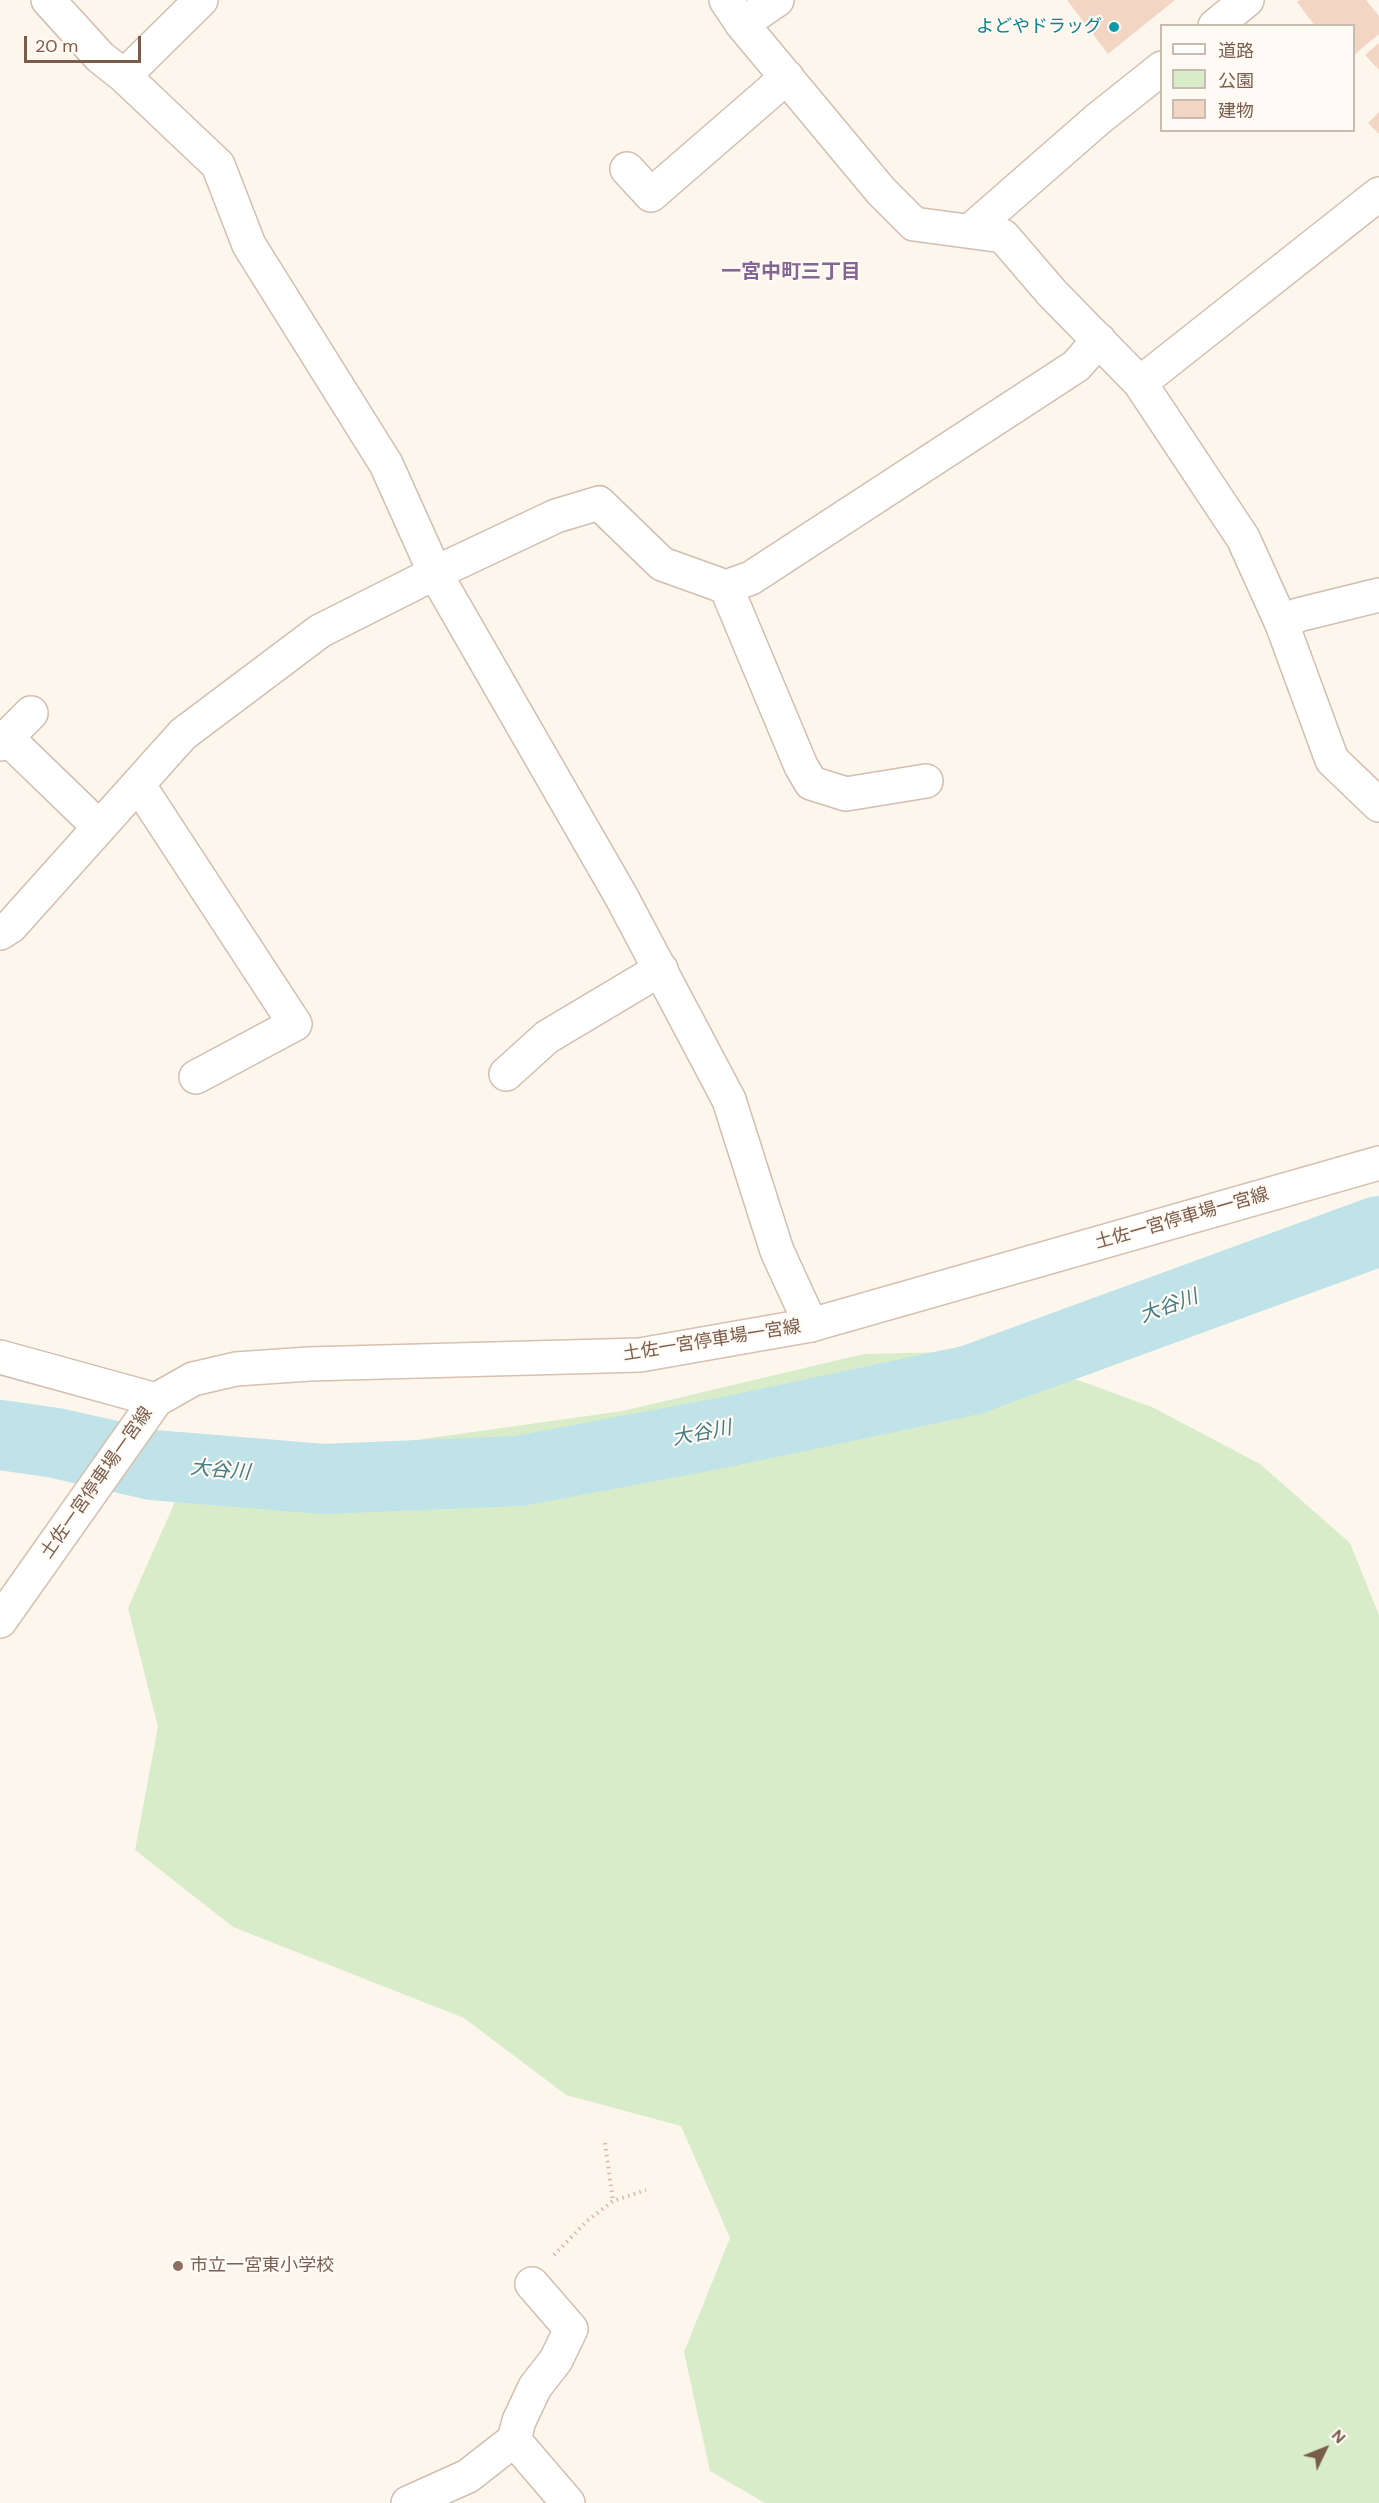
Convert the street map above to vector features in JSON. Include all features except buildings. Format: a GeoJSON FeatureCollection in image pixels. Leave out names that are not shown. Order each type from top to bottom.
{"type":"FeatureCollection","features":[{"type":"Feature","properties":{"kind":"street"},"geometry":{"type":"LineString","coordinates":[[48,0],[100,57],[124,76],[218,165],[249,245],[386,464],[435,573],[661,969],[729,1100],[777,1251],[811,1325]]}},
{"type":"Feature","properties":{"kind":"street"},"geometry":{"type":"LineString","coordinates":[[124,76],[201,0]]}},
{"type":"Feature","properties":{"kind":"street"},"geometry":{"type":"LineString","coordinates":[[777,0],[734,12],[881,191],[914,224],[1003,236],[1052,293],[1140,383],[1243,538],[1282,624],[1332,760],[1379,805]]}},
{"type":"Feature","properties":{"kind":"street"},"geometry":{"type":"LineString","coordinates":[[1217,24],[1247,0]]}},
{"type":"Feature","properties":{"kind":"street"},"geometry":{"type":"LineString","coordinates":[[971,230],[1098,118],[1160,69]]}},
{"type":"Feature","properties":{"kind":"street"},"geometry":{"type":"LineString","coordinates":[[627,169],[651,195],[787,77]]}},
{"type":"Feature","properties":{"kind":"street"},"geometry":{"type":"LineString","coordinates":[[1140,383],[1379,194]]}},
{"type":"Feature","properties":{"kind":"street"},"geometry":{"type":"LineString","coordinates":[[0,933],[11,926],[183,734],[320,630],[556,516],[599,503],[662,564],[726,587],[751,578],[1076,366],[1099,340]]}},
{"type":"Feature","properties":{"kind":"street"},"geometry":{"type":"LineString","coordinates":[[726,587],[801,766],[811,783],[846,794],[926,781]]}},
{"type":"Feature","properties":{"kind":"street"},"geometry":{"type":"LineString","coordinates":[[1282,624],[1298,615],[1379,595]]}},
{"type":"Feature","properties":{"kind":"street"},"geometry":{"type":"LineString","coordinates":[[31,713],[3,741],[99,827]]}},
{"type":"Feature","properties":{"kind":"street"},"geometry":{"type":"LineString","coordinates":[[138,784],[295,1024],[196,1077]]}},
{"type":"Feature","properties":{"kind":"street"},"geometry":{"type":"LineString","coordinates":[[506,1074],[547,1037],[661,969]]}},
{"type":"Feature","properties":{"kind":"street","name":"土佐一宮停車場一宮線"},"geometry":{"type":"LineString","coordinates":[[0,1621],[155,1401],[193,1379],[236,1369],[309,1364],[640,1355],[811,1325],[1379,1163]]}},
{"type":"Feature","properties":{"kind":"street"},"geometry":{"type":"LineString","coordinates":[[0,1357],[155,1401]]}},
{"type":"Feature","properties":{"kind":"street"},"geometry":{"type":"LineString","coordinates":[[408,2503],[468,2476],[514,2440],[519,2421],[535,2387],[556,2360],[571,2329],[532,2284]]}},
{"type":"Feature","properties":{"kind":"street"},"geometry":{"type":"LineString","coordinates":[[514,2440],[568,2503]]}},
{"type":"Feature","properties":{"kind":"path"},"geometry":{"type":"LineString","coordinates":[[605,2143],[613,2201]]}},
{"type":"Feature","properties":{"kind":"path"},"geometry":{"type":"LineString","coordinates":[[532,2284],[550,2259],[586,2222],[613,2201],[646,2190]]}},
{"type":"Feature","properties":{"kind":"green space"},"geometry":{"type":"Polygon","coordinates":[[[998,1351],[1152,1407],[1260,1464],[1350,1543],[1379,1615],[1379,2503],[765,2503],[710,2471],[684,2352],[730,2238],[681,2126],[566,2095],[464,2018],[233,1927],[135,1850],[158,1727],[128,1608],[178,1495],[295,1457],[623,1411],[864,1354],[998,1351]]]}},
{"type":"Feature","properties":{"kind":"waterway","name":"大谷川"},"geometry":{"type":"LineString","coordinates":[[0,1435],[56,1443],[153,1465],[323,1479],[519,1471],[726,1432],[971,1380],[1379,1231]]}},
{"type":"Feature","properties":{"kind":"place","name":"よどやドラッグ"},"geometry":{"type":"Point","coordinates":[1114,27]}},
{"type":"Feature","properties":{"kind":"place","name":"市立一宮東小学校"},"geometry":{"type":"Point","coordinates":[178,2266]}},
{"type":"Feature","properties":{"kind":"district","name":"一宮中町三丁目"},"geometry":{"type":"Point","coordinates":[791,273]}}]}
